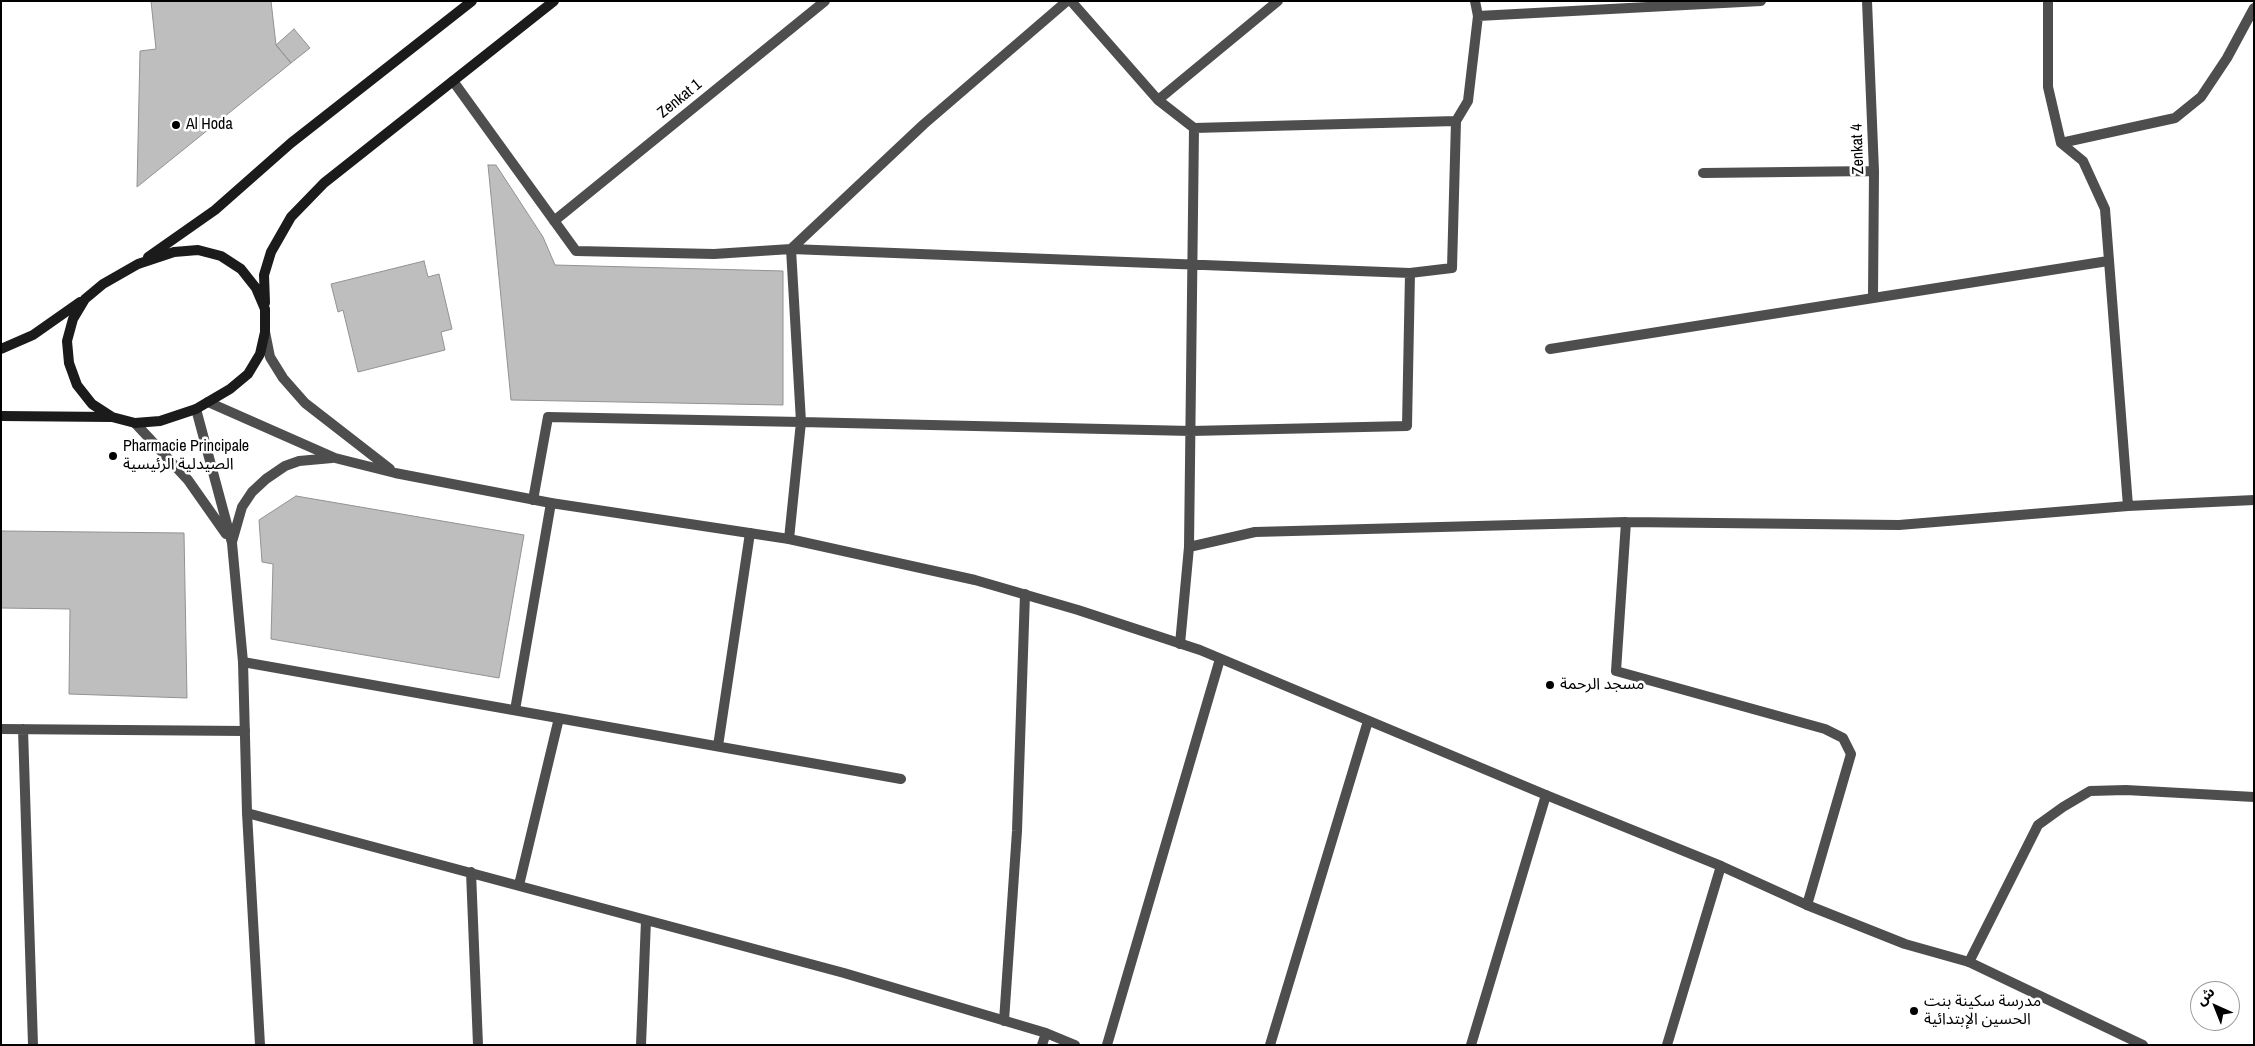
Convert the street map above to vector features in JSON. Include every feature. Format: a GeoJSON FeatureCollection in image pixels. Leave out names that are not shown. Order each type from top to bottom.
{"type":"FeatureCollection","features":[{"type":"Feature","properties":{"kind":"main road"},"geometry":{"type":"LineString","coordinates":[[1,349],[33,335],[85,299],[103,284],[138,264],[215,210],[291,143],[472,1]]}},
{"type":"Feature","properties":{"kind":"main road"},"geometry":{"type":"LineString","coordinates":[[1,416],[112,417],[135,423],[160,421],[196,409],[230,389],[248,374],[260,354],[265,332],[264,275],[271,252],[291,217],[324,183],[554,1]]}},
{"type":"Feature","properties":{"kind":"main road"},"geometry":{"type":"LineString","coordinates":[[138,264],[174,252],[198,250],[221,256],[241,269],[246,275],[256,288],[264,309]]}},
{"type":"Feature","properties":{"kind":"main road"},"geometry":{"type":"LineString","coordinates":[[85,299],[73,319],[67,341],[69,363],[77,385],[82,392],[92,404],[112,417]]}},
{"type":"Feature","properties":{"kind":"street","name":"Zenkat 1"},"geometry":{"type":"LineString","coordinates":[[554,221],[825,1]]}},
{"type":"Feature","properties":{"kind":"street"},"geometry":{"type":"LineString","coordinates":[[789,539],[800,422],[791,249],[924,124],[1067,1]]}},
{"type":"Feature","properties":{"kind":"street"},"geometry":{"type":"LineString","coordinates":[[1071,1],[1158,100],[1194,128],[1456,121]]}},
{"type":"Feature","properties":{"kind":"street"},"geometry":{"type":"LineString","coordinates":[[1158,100],[1278,1]]}},
{"type":"Feature","properties":{"kind":"street"},"geometry":{"type":"LineString","coordinates":[[453,81],[576,251],[714,254],[791,249],[1192,263],[1410,273],[1452,268],[1456,121],[1468,101],[1478,16],[1475,1]]}},
{"type":"Feature","properties":{"kind":"street"},"geometry":{"type":"LineString","coordinates":[[1478,16],[1761,1]]}},
{"type":"Feature","properties":{"kind":"street","name":"Zenkat 4"},"geometry":{"type":"LineString","coordinates":[[1867,1],[1874,171],[1874,296]]}},
{"type":"Feature","properties":{"kind":"street"},"geometry":{"type":"LineString","coordinates":[[2048,1],[2048,87],[2061,143],[2082,161],[2105,209],[2128,506]]}},
{"type":"Feature","properties":{"kind":"street"},"geometry":{"type":"LineString","coordinates":[[2061,143],[2176,118],[2202,97],[2227,58],[2254,8]]}},
{"type":"Feature","properties":{"kind":"street"},"geometry":{"type":"LineString","coordinates":[[1180,644],[1189,548],[1194,128]]}},
{"type":"Feature","properties":{"kind":"street"},"geometry":{"type":"LineString","coordinates":[[1703,173],[1874,171]]}},
{"type":"Feature","properties":{"kind":"street"},"geometry":{"type":"LineString","coordinates":[[1550,349],[1874,296],[2108,261]]}},
{"type":"Feature","properties":{"kind":"street"},"geometry":{"type":"LineString","coordinates":[[533,500],[548,417],[1191,431],[1407,426],[1410,273]]}},
{"type":"Feature","properties":{"kind":"street"},"geometry":{"type":"LineString","coordinates":[[265,332],[270,357],[282,378],[305,403],[395,473]]}},
{"type":"Feature","properties":{"kind":"street"},"geometry":{"type":"LineString","coordinates":[[208,402],[335,458],[395,473],[533,500],[789,539],[975,580],[1025,594],[1180,644],[1721,866],[1807,905],[1905,944],[1968,962],[2143,1045]]}},
{"type":"Feature","properties":{"kind":"street"},"geometry":{"type":"LineString","coordinates":[[196,409],[232,543],[243,662],[247,813],[260,1045]]}},
{"type":"Feature","properties":{"kind":"street"},"geometry":{"type":"LineString","coordinates":[[135,423],[188,480],[232,543]]}},
{"type":"Feature","properties":{"kind":"street"},"geometry":{"type":"LineString","coordinates":[[232,543],[242,507],[252,492],[266,479],[284,466],[299,461],[335,458]]}},
{"type":"Feature","properties":{"kind":"street"},"geometry":{"type":"LineString","coordinates":[[1189,548],[1255,532],[1626,522],[1899,525],[2128,506],[2254,500]]}},
{"type":"Feature","properties":{"kind":"street"},"geometry":{"type":"LineString","coordinates":[[515,710],[551,503]]}},
{"type":"Feature","properties":{"kind":"street"},"geometry":{"type":"LineString","coordinates":[[1626,522],[1616,671],[1825,729],[1843,738],[1851,754],[1807,905]]}},
{"type":"Feature","properties":{"kind":"street"},"geometry":{"type":"LineString","coordinates":[[718,746],[750,533]]}},
{"type":"Feature","properties":{"kind":"street"},"geometry":{"type":"LineString","coordinates":[[1004,1021],[1017,831],[1025,594]]}},
{"type":"Feature","properties":{"kind":"street"},"geometry":{"type":"LineString","coordinates":[[1107,1045],[1220,659]]}},
{"type":"Feature","properties":{"kind":"street"},"geometry":{"type":"LineString","coordinates":[[243,662],[901,779]]}},
{"type":"Feature","properties":{"kind":"street"},"geometry":{"type":"LineString","coordinates":[[519,885],[559,718]]}},
{"type":"Feature","properties":{"kind":"street"},"geometry":{"type":"LineString","coordinates":[[1270,1045],[1368,720]]}},
{"type":"Feature","properties":{"kind":"street"},"geometry":{"type":"LineString","coordinates":[[1,728],[245,731]]}},
{"type":"Feature","properties":{"kind":"street"},"geometry":{"type":"LineString","coordinates":[[23,728],[34,1045]]}},
{"type":"Feature","properties":{"kind":"street"},"geometry":{"type":"LineString","coordinates":[[1968,962],[2038,826],[2090,791],[2126,790],[2254,797]]}},
{"type":"Feature","properties":{"kind":"street"},"geometry":{"type":"LineString","coordinates":[[1471,1045],[1546,795]]}},
{"type":"Feature","properties":{"kind":"street"},"geometry":{"type":"LineString","coordinates":[[247,813],[844,973],[1046,1033],[1075,1045]]}},
{"type":"Feature","properties":{"kind":"street"},"geometry":{"type":"LineString","coordinates":[[1667,1045],[1721,866]]}},
{"type":"Feature","properties":{"kind":"street"},"geometry":{"type":"LineString","coordinates":[[471,872],[478,1045]]}},
{"type":"Feature","properties":{"kind":"street"},"geometry":{"type":"LineString","coordinates":[[641,1045],[646,920]]}},
{"type":"Feature","properties":{"kind":"street"},"geometry":{"type":"LineString","coordinates":[[1042,1045],[1046,1033]]}},
{"type":"Feature","properties":{"kind":"building","name":"Al Hoda"},"geometry":{"type":"Polygon","coordinates":[[[151,1],[271,1],[276,45],[291,63],[137,187],[140,51],[156,49],[151,1]]]}},
{"type":"Feature","properties":{"kind":"building"},"geometry":{"type":"Polygon","coordinates":[[[294,29],[310,48],[291,63],[276,45],[294,29]]]}},
{"type":"Feature","properties":{"kind":"building"},"geometry":{"type":"Polygon","coordinates":[[[488,165],[496,165],[543,237],[555,265],[783,271],[783,405],[511,400],[488,165]]]}},
{"type":"Feature","properties":{"kind":"building"},"geometry":{"type":"Polygon","coordinates":[[[424,261],[428,277],[439,274],[452,329],[441,332],[445,350],[358,372],[343,310],[338,312],[331,284],[424,261]]]}},
{"type":"Feature","properties":{"kind":"building"},"geometry":{"type":"Polygon","coordinates":[[[296,496],[524,535],[499,678],[271,639],[273,564],[262,562],[259,520],[296,496]]]}},
{"type":"Feature","properties":{"kind":"building"},"geometry":{"type":"Polygon","coordinates":[[[1,531],[184,533],[187,698],[69,694],[70,609],[1,608],[1,531]]]}},
{"type":"Feature","properties":{"kind":"place","name":"Al Hoda"},"geometry":{"type":"Point","coordinates":[176,125]}},
{"type":"Feature","properties":{"kind":"place","name":"Pharmacie Principale الصيدلية الرئيسية"},"geometry":{"type":"Point","coordinates":[113,456]}},
{"type":"Feature","properties":{"kind":"place","name":"مسجد الرحمة"},"geometry":{"type":"Point","coordinates":[1550,685]}},
{"type":"Feature","properties":{"kind":"place","name":"مدرسة سكينة بنت الحسين الإبتدائية"},"geometry":{"type":"Point","coordinates":[1914,1011]}}]}
